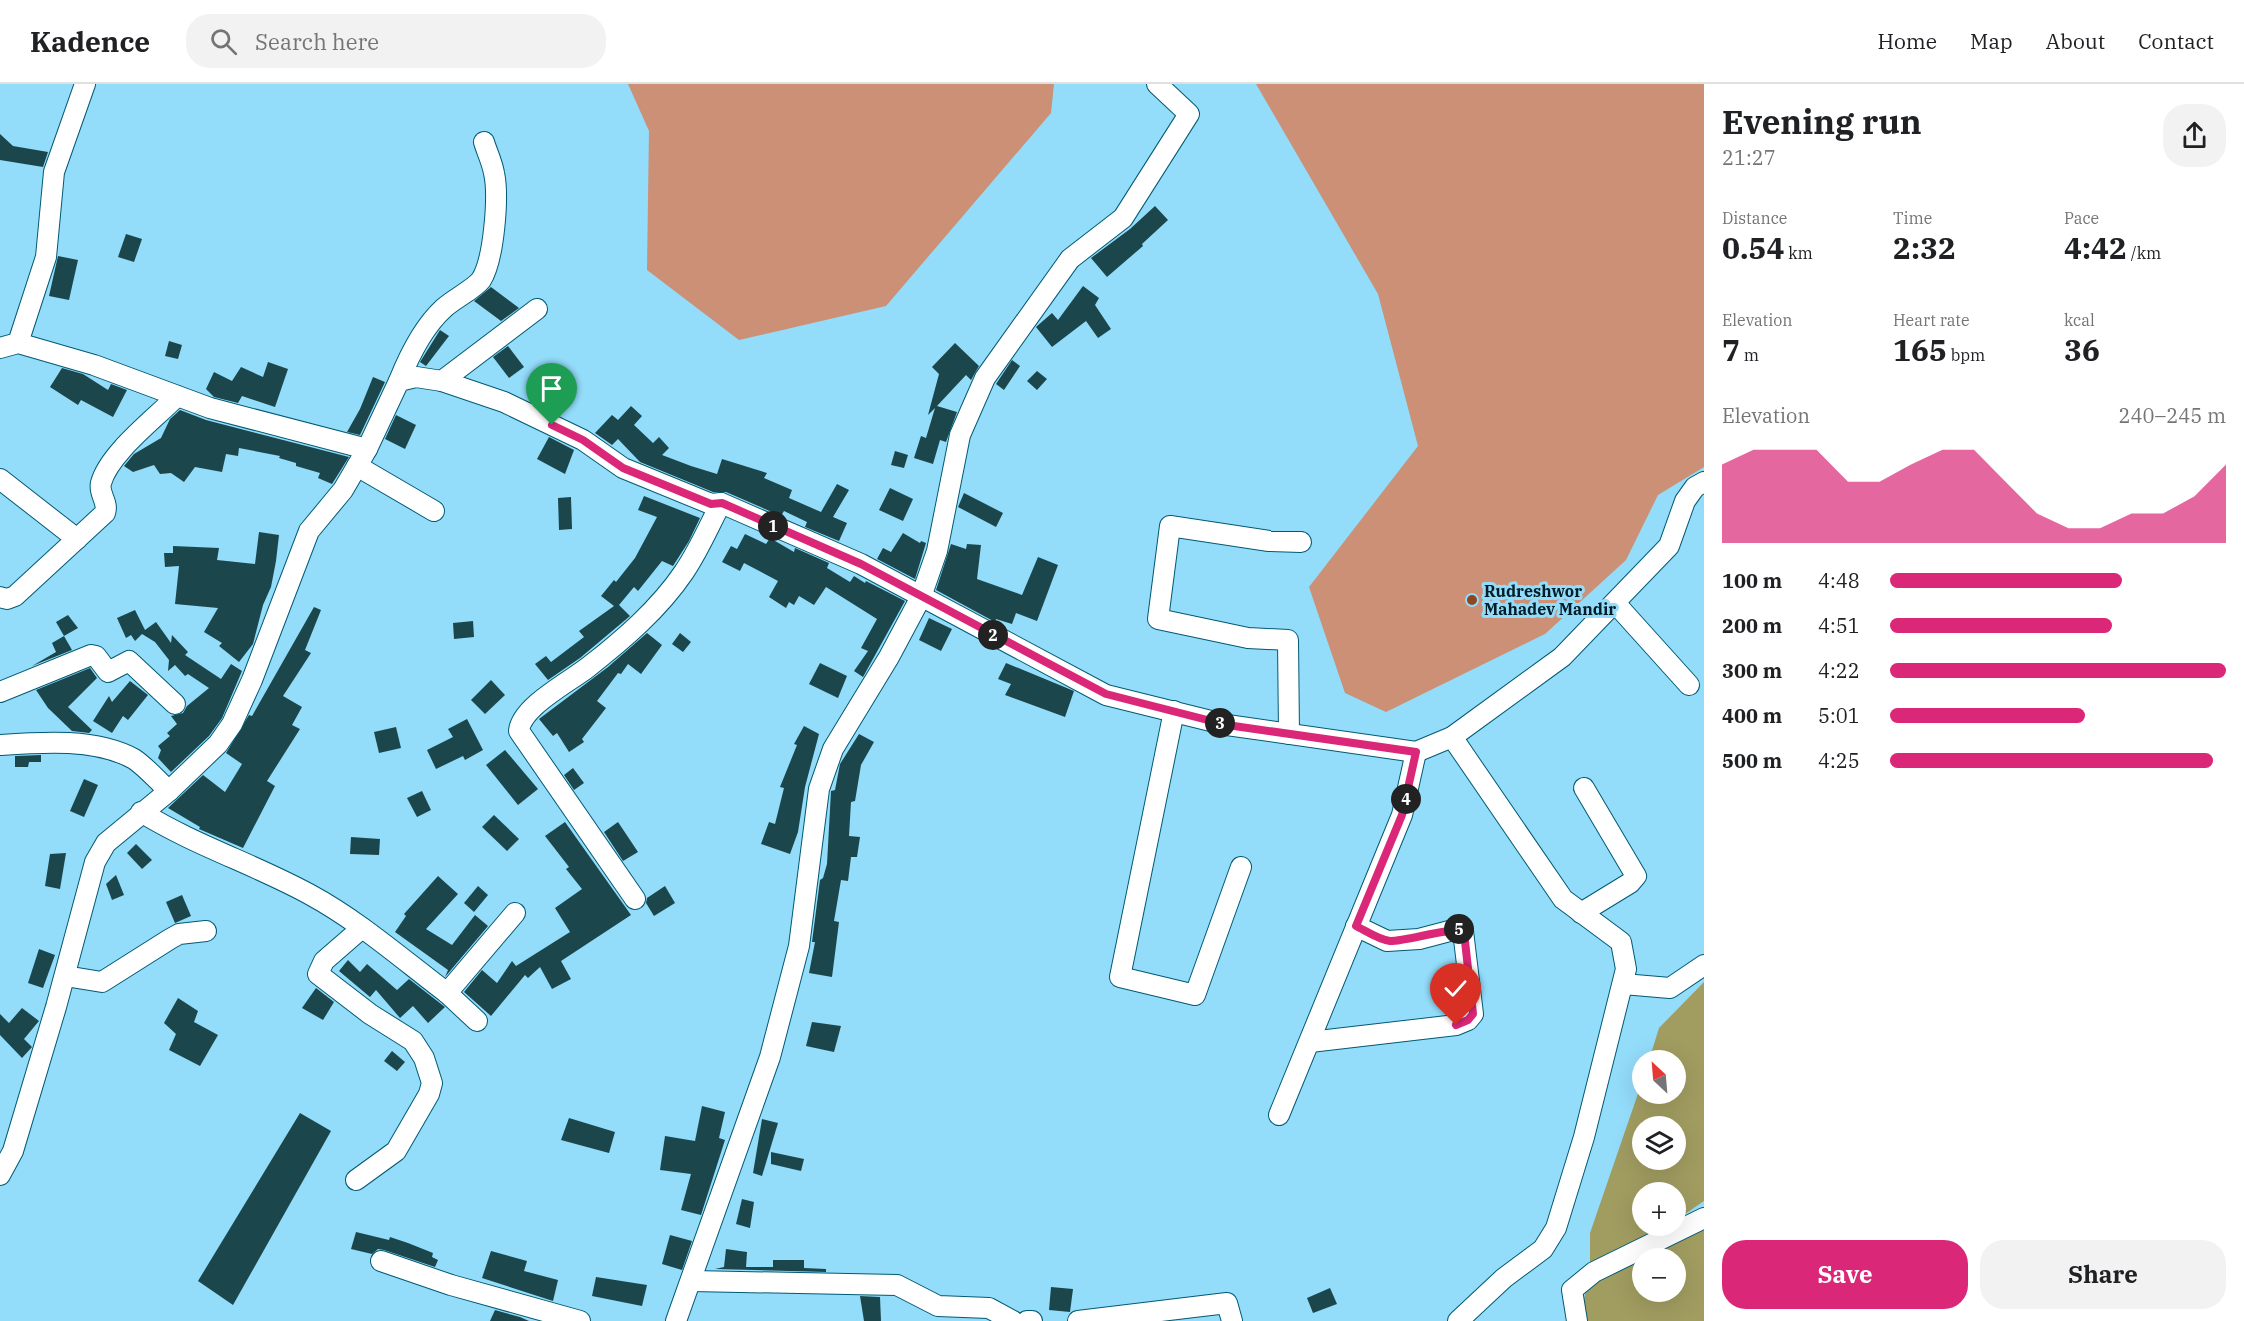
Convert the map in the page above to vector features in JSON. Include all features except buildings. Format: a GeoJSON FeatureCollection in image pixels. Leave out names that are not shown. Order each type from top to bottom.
{"type":"FeatureCollection","features":[{"type":"Feature","properties":{"kind":"street"},"geometry":{"type":"LineString","coordinates":[[85,84],[54,172],[46,257],[9,345],[94,365],[210,408],[362,457],[434,511]]}},
{"type":"Feature","properties":{"kind":"street"},"geometry":{"type":"LineString","coordinates":[[676,1321],[770,1057],[799,946],[819,789],[833,749],[889,657],[921,597],[937,551],[960,435],[986,378],[1070,259],[1123,218],[1189,114],[1157,84]]}},
{"type":"Feature","properties":{"kind":"street"},"geometry":{"type":"LineString","coordinates":[[0,1175],[13,1151],[95,862],[106,843],[169,791],[218,744],[232,724],[252,680],[309,531],[342,490],[362,457],[409,357],[442,310],[479,283],[488,268],[493,243],[495,174],[484,142]]}},
{"type":"Feature","properties":{"kind":"street"},"geometry":{"type":"LineString","coordinates":[[442,381],[537,309]]}},
{"type":"Feature","properties":{"kind":"street"},"geometry":{"type":"LineString","coordinates":[[399,381],[416,377],[442,381],[514,407],[583,440],[623,468],[711,504],[722,503],[861,564],[1106,694],[1227,725],[1416,752],[1452,737],[1562,657],[1616,604],[1669,546],[1685,501],[1695,487],[1704,482]]}},
{"type":"Feature","properties":{"kind":"street"},"geometry":{"type":"LineString","coordinates":[[0,597],[7,600],[15,596],[105,513],[106,503],[100,488],[102,479],[112,463],[177,396]]}},
{"type":"Feature","properties":{"kind":"street"},"geometry":{"type":"LineString","coordinates":[[0,479],[77,539]]}},
{"type":"Feature","properties":{"kind":"street"},"geometry":{"type":"LineString","coordinates":[[635,899],[519,731],[519,722],[531,709],[588,667],[654,610],[685,571],[722,503]]}},
{"type":"Feature","properties":{"kind":"street"},"geometry":{"type":"LineString","coordinates":[[1289,734],[1288,640],[1248,638],[1158,619],[1170,526],[1269,541],[1300,542]]}},
{"type":"Feature","properties":{"kind":"street"},"geometry":{"type":"LineString","coordinates":[[1616,604],[1689,685]]}},
{"type":"Feature","properties":{"kind":"street"},"geometry":{"type":"LineString","coordinates":[[0,692],[91,655],[96,656],[108,672],[129,661],[176,704]]}},
{"type":"Feature","properties":{"kind":"street"},"geometry":{"type":"LineString","coordinates":[[1174,711],[1120,977],[1195,995],[1241,867]]}},
{"type":"Feature","properties":{"kind":"street"},"geometry":{"type":"LineString","coordinates":[[1452,737],[1563,899],[1621,942],[1626,969],[1584,1137],[1556,1228],[1543,1249],[1504,1278],[1458,1321]]}},
{"type":"Feature","properties":{"kind":"street"},"geometry":{"type":"LineString","coordinates":[[0,745],[44,742],[109,749],[135,760],[169,791]]}},
{"type":"Feature","properties":{"kind":"street"},"geometry":{"type":"LineString","coordinates":[[1279,1115],[1402,815],[1416,752]]}},
{"type":"Feature","properties":{"kind":"street"},"geometry":{"type":"LineString","coordinates":[[1581,913],[1630,883],[1636,876],[1584,788]]}},
{"type":"Feature","properties":{"kind":"street"},"geometry":{"type":"LineString","coordinates":[[141,812],[170,830],[312,896],[362,928],[447,993],[477,1021]]}},
{"type":"Feature","properties":{"kind":"street"},"geometry":{"type":"LineString","coordinates":[[447,993],[515,913]]}},
{"type":"Feature","properties":{"kind":"street"},"geometry":{"type":"LineString","coordinates":[[1310,1042],[1456,1025],[1468,1020],[1473,1014],[1464,932],[1457,928],[1419,939],[1387,941],[1356,926]]}},
{"type":"Feature","properties":{"kind":"street"},"geometry":{"type":"LineString","coordinates":[[356,1180],[396,1151],[429,1094],[432,1083],[424,1058],[413,1041],[370,1014],[318,974],[324,961],[362,928]]}},
{"type":"Feature","properties":{"kind":"street"},"geometry":{"type":"LineString","coordinates":[[64,976],[102,982],[179,934],[206,931]]}},
{"type":"Feature","properties":{"kind":"street"},"geometry":{"type":"LineString","coordinates":[[1623,984],[1670,988],[1704,965]]}},
{"type":"Feature","properties":{"kind":"street"},"geometry":{"type":"LineString","coordinates":[[1577,1321],[1572,1290],[1594,1272],[1704,1218]]}},
{"type":"Feature","properties":{"kind":"street"},"geometry":{"type":"LineString","coordinates":[[381,1261],[451,1285],[580,1321]]}},
{"type":"Feature","properties":{"kind":"street"},"geometry":{"type":"LineString","coordinates":[[692,1281],[897,1285],[938,1306],[989,1308],[1012,1321]]}},
{"type":"Feature","properties":{"kind":"street"},"geometry":{"type":"LineString","coordinates":[[1078,1321],[1227,1303],[1232,1321]]}},
{"type":"Feature","properties":{"kind":"street"},"geometry":{"type":"LineString","coordinates":[[1027,1321],[1032,1321]]}},
{"type":"Feature","properties":{"kind":"shaded area"},"geometry":{"type":"Polygon","coordinates":[[[628,84],[1054,84],[1051,113],[886,306],[739,340],[647,270],[649,131],[628,84]]]}},
{"type":"Feature","properties":{"kind":"shaded area"},"geometry":{"type":"Polygon","coordinates":[[[1256,84],[1704,84],[1704,467],[1658,495],[1626,560],[1545,634],[1386,712],[1345,693],[1309,587],[1418,446],[1378,294],[1256,84]]]}},
{"type":"Feature","properties":{"kind":"shaded area"},"geometry":{"type":"Polygon","coordinates":[[[1704,982],[1704,1201],[1686,1213],[1686,1182],[1632,1182],[1632,1236],[1647,1236],[1590,1265],[1590,1233],[1634,1104],[1686,1104],[1686,1050],[1652,1050],[1659,1028],[1704,982]]]}},
{"type":"Feature","properties":{"kind":"shaded area"},"geometry":{"type":"Polygon","coordinates":[[[1704,1223],[1704,1321],[1586,1321],[1584,1297],[1587,1289],[1605,1272],[1632,1258],[1632,1302],[1686,1302],[1686,1248],[1651,1248],[1676,1236],[1686,1236],[1686,1231],[1704,1223]]]}},
{"type":"Feature","properties":{"kind":"place","name":"Rudreshwor Mahadev Mandir"},"geometry":{"type":"Point","coordinates":[1472,600]}},
{"type":"Feature","properties":{"kind":"route"},"geometry":{"type":"LineString","coordinates":[[552,425],[583,440],[623,468],[711,504],[722,503],[861,564],[1106,694],[1227,725],[1416,752],[1402,815],[1356,926],[1387,941],[1419,939],[1457,928],[1464,932],[1473,1014],[1468,1020],[1456,1025]]}}]}
